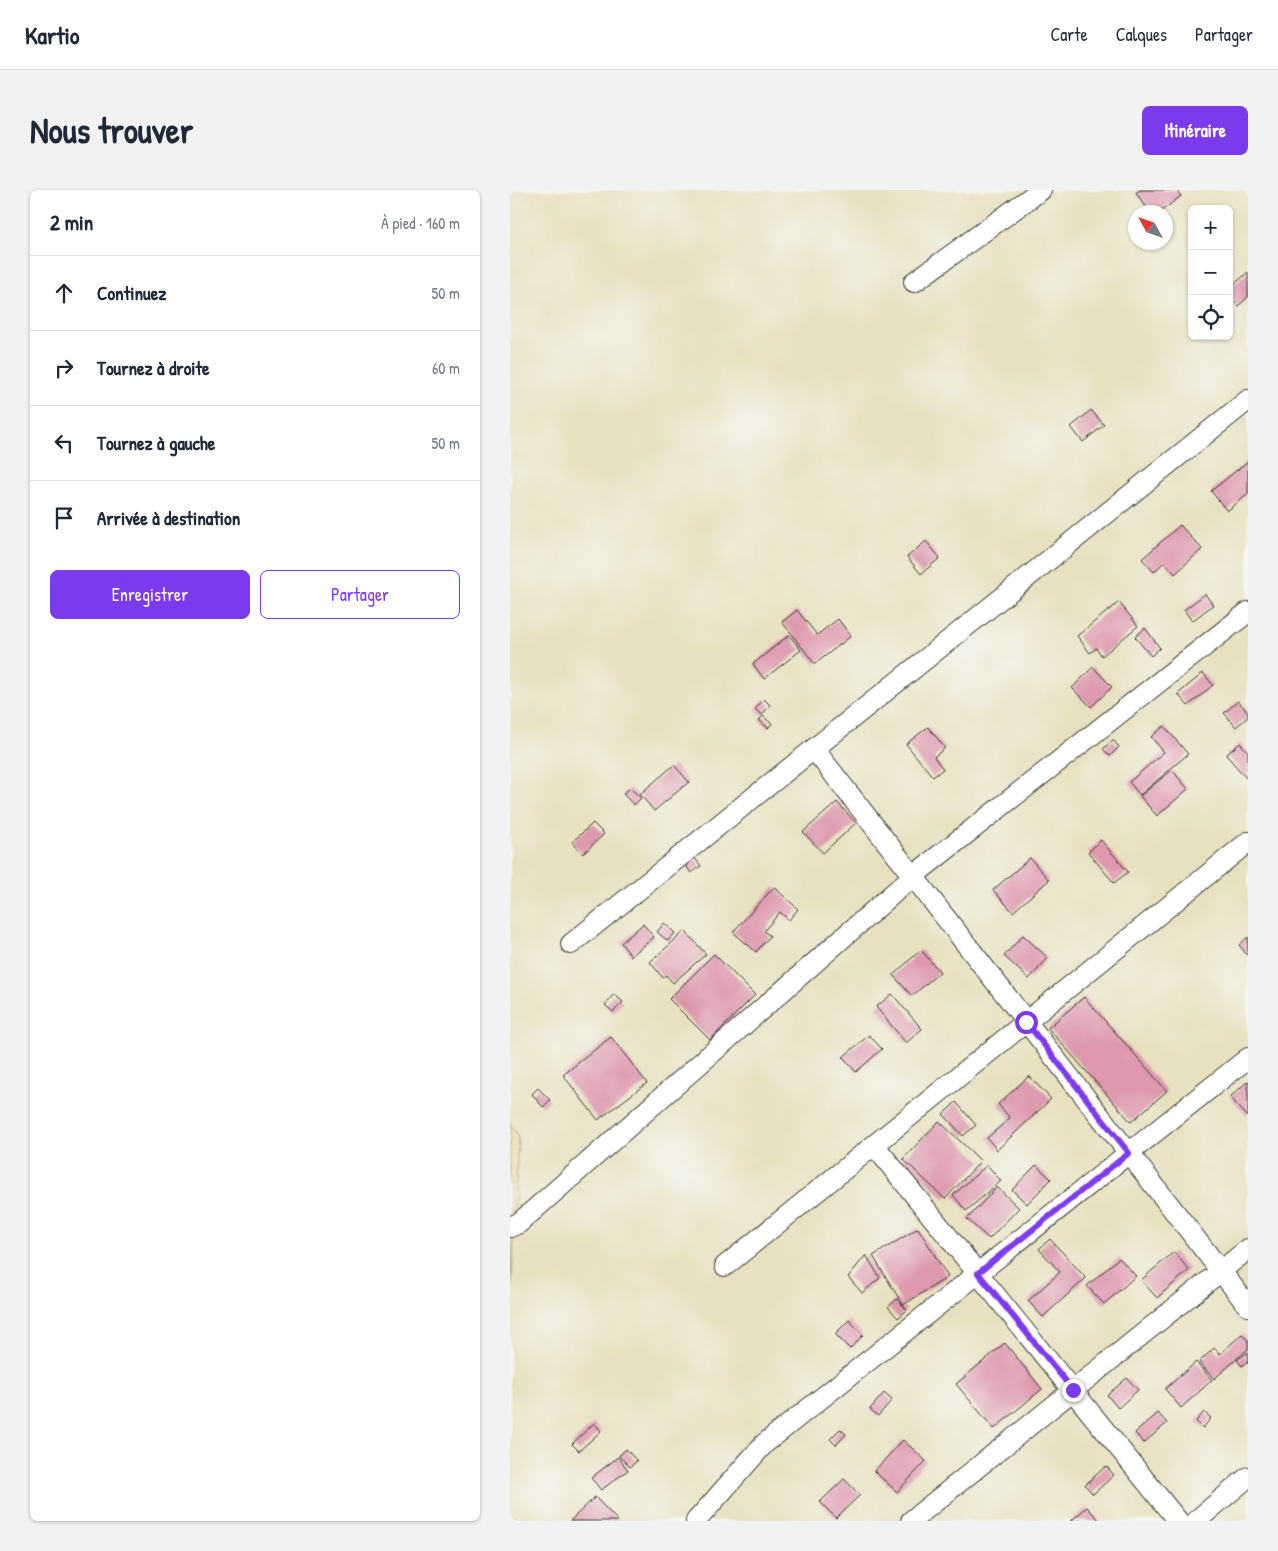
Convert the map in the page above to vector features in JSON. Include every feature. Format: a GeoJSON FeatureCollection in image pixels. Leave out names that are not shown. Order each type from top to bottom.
{"type":"FeatureCollection","features":[{"type":"Feature","properties":{"kind":"street"},"geometry":{"type":"LineString","coordinates":[[914,282],[1041,190]]}},
{"type":"Feature","properties":{"kind":"street"},"geometry":{"type":"LineString","coordinates":[[571,944],[1248,400]]}},
{"type":"Feature","properties":{"kind":"street"},"geometry":{"type":"LineString","coordinates":[[510,1227],[519,1223],[913,876],[1248,612]]}},
{"type":"Feature","properties":{"kind":"street"},"geometry":{"type":"LineString","coordinates":[[814,748],[1248,1306]]}},
{"type":"Feature","properties":{"kind":"street"},"geometry":{"type":"LineString","coordinates":[[725,1266],[1248,842]]}},
{"type":"Feature","properties":{"kind":"street"},"geometry":{"type":"LineString","coordinates":[[696,1521],[764,1444],[1248,1058]]}},
{"type":"Feature","properties":{"kind":"street"},"geometry":{"type":"LineString","coordinates":[[874,1145],[1178,1521]]}},
{"type":"Feature","properties":{"kind":"street"},"geometry":{"type":"LineString","coordinates":[[912,1521],[1248,1249]]}},
{"type":"Feature","properties":{"kind":"street"},"geometry":{"type":"LineString","coordinates":[[1196,1521],[1248,1477]]}},
{"type":"Feature","properties":{"kind":"sand"},"geometry":{"type":"Polygon","coordinates":[[[510,1124],[518,1136],[510,1319],[510,1124]]]}},
{"type":"Feature","properties":{"kind":"building"},"geometry":{"type":"Polygon","coordinates":[[[1140,190],[1176,190],[1181,196],[1169,205],[1145,205],[1136,193],[1140,190]]]}},
{"type":"Feature","properties":{"kind":"building"},"geometry":{"type":"Polygon","coordinates":[[[1248,272],[1248,297],[1238,306],[1233,300],[1233,285],[1248,272]]]}},
{"type":"Feature","properties":{"kind":"building"},"geometry":{"type":"Polygon","coordinates":[[[1091,410],[1104,425],[1083,442],[1071,427],[1091,410]]]}},
{"type":"Feature","properties":{"kind":"building"},"geometry":{"type":"Polygon","coordinates":[[[1248,461],[1248,494],[1227,511],[1211,491],[1248,461]]]}},
{"type":"Feature","properties":{"kind":"building"},"geometry":{"type":"Polygon","coordinates":[[[1180,525],[1202,549],[1175,574],[1164,562],[1154,572],[1142,559],[1180,525]]]}},
{"type":"Feature","properties":{"kind":"building"},"geometry":{"type":"Polygon","coordinates":[[[926,541],[940,558],[921,574],[907,557],[926,541]]]}},
{"type":"Feature","properties":{"kind":"building"},"geometry":{"type":"Polygon","coordinates":[[[1205,594],[1213,605],[1192,621],[1184,610],[1205,594]]]}},
{"type":"Feature","properties":{"kind":"building"},"geometry":{"type":"Polygon","coordinates":[[[1119,602],[1138,626],[1102,656],[1096,648],[1090,653],[1077,636],[1119,602]]]}},
{"type":"Feature","properties":{"kind":"building"},"geometry":{"type":"Polygon","coordinates":[[[797,610],[817,635],[838,619],[851,636],[815,664],[782,622],[797,610]]]}},
{"type":"Feature","properties":{"kind":"building"},"geometry":{"type":"Polygon","coordinates":[[[1145,628],[1160,648],[1151,656],[1135,637],[1145,628]]]}},
{"type":"Feature","properties":{"kind":"building"},"geometry":{"type":"Polygon","coordinates":[[[789,635],[801,650],[764,679],[753,664],[789,635]]]}},
{"type":"Feature","properties":{"kind":"building"},"geometry":{"type":"Polygon","coordinates":[[[1093,667],[1112,687],[1091,707],[1072,688],[1093,667]]]}},
{"type":"Feature","properties":{"kind":"building"},"geometry":{"type":"Polygon","coordinates":[[[1203,673],[1213,685],[1188,706],[1178,694],[1203,673]]]}},
{"type":"Feature","properties":{"kind":"building"},"geometry":{"type":"Polygon","coordinates":[[[764,699],[770,705],[762,715],[755,709],[764,699]]]}},
{"type":"Feature","properties":{"kind":"building"},"geometry":{"type":"Polygon","coordinates":[[[1238,701],[1248,712],[1248,717],[1236,727],[1224,713],[1238,701]]]}},
{"type":"Feature","properties":{"kind":"building"},"geometry":{"type":"Polygon","coordinates":[[[763,716],[772,724],[768,728],[759,720],[763,716]]]}},
{"type":"Feature","properties":{"kind":"building"},"geometry":{"type":"Polygon","coordinates":[[[1164,726],[1188,754],[1140,795],[1129,782],[1164,752],[1151,737],[1164,726]]]}},
{"type":"Feature","properties":{"kind":"building"},"geometry":{"type":"Polygon","coordinates":[[[928,727],[945,748],[934,757],[943,769],[933,777],[906,744],[928,727]]]}},
{"type":"Feature","properties":{"kind":"building"},"geometry":{"type":"Polygon","coordinates":[[[1113,740],[1119,747],[1110,756],[1103,749],[1113,740]]]}},
{"type":"Feature","properties":{"kind":"building"},"geometry":{"type":"Polygon","coordinates":[[[1240,743],[1248,752],[1248,780],[1226,755],[1240,743]]]}},
{"type":"Feature","properties":{"kind":"building"},"geometry":{"type":"Polygon","coordinates":[[[674,765],[689,782],[654,811],[640,794],[674,765]]]}},
{"type":"Feature","properties":{"kind":"building"},"geometry":{"type":"Polygon","coordinates":[[[1172,770],[1188,789],[1157,816],[1140,796],[1172,770]]]}},
{"type":"Feature","properties":{"kind":"building"},"geometry":{"type":"Polygon","coordinates":[[[630,788],[641,798],[634,805],[623,794],[630,788]]]}},
{"type":"Feature","properties":{"kind":"building"},"geometry":{"type":"Polygon","coordinates":[[[837,802],[856,823],[823,853],[803,832],[837,802]]]}},
{"type":"Feature","properties":{"kind":"building"},"geometry":{"type":"Polygon","coordinates":[[[593,823],[604,834],[583,854],[572,842],[593,823]]]}},
{"type":"Feature","properties":{"kind":"building"},"geometry":{"type":"Polygon","coordinates":[[[1101,840],[1128,872],[1114,883],[1088,852],[1101,840]]]}},
{"type":"Feature","properties":{"kind":"building"},"geometry":{"type":"Polygon","coordinates":[[[693,856],[701,866],[691,873],[684,863],[693,856]]]}},
{"type":"Feature","properties":{"kind":"building"},"geometry":{"type":"Polygon","coordinates":[[[1030,858],[1049,880],[1013,912],[993,890],[1030,858]]]}},
{"type":"Feature","properties":{"kind":"building"},"geometry":{"type":"Polygon","coordinates":[[[774,887],[798,909],[789,920],[780,912],[764,931],[770,936],[756,952],[733,932],[774,887]]]}},
{"type":"Feature","properties":{"kind":"building"},"geometry":{"type":"Polygon","coordinates":[[[664,923],[675,933],[668,941],[657,932],[664,923]]]}},
{"type":"Feature","properties":{"kind":"building"},"geometry":{"type":"Polygon","coordinates":[[[643,924],[654,937],[631,956],[621,943],[643,924]]]}},
{"type":"Feature","properties":{"kind":"building"},"geometry":{"type":"Polygon","coordinates":[[[685,931],[706,954],[673,983],[666,975],[663,978],[650,962],[685,931]]]}},
{"type":"Feature","properties":{"kind":"building"},"geometry":{"type":"Polygon","coordinates":[[[1023,935],[1048,958],[1029,979],[1004,956],[1023,935]]]}},
{"type":"Feature","properties":{"kind":"building"},"geometry":{"type":"Polygon","coordinates":[[[1248,937],[1248,956],[1239,945],[1248,937]]]}},
{"type":"Feature","properties":{"kind":"building"},"geometry":{"type":"Polygon","coordinates":[[[921,950],[940,972],[912,996],[893,975],[921,950]]]}},
{"type":"Feature","properties":{"kind":"building"},"geometry":{"type":"Polygon","coordinates":[[[714,954],[755,995],[710,1040],[669,999],[714,954]]]}},
{"type":"Feature","properties":{"kind":"building"},"geometry":{"type":"Polygon","coordinates":[[[614,994],[623,1002],[613,1012],[605,1005],[614,994]]]}},
{"type":"Feature","properties":{"kind":"building"},"geometry":{"type":"Polygon","coordinates":[[[892,994],[922,1029],[906,1043],[876,1007],[892,994]]]}},
{"type":"Feature","properties":{"kind":"building"},"geometry":{"type":"Polygon","coordinates":[[[1084,997],[1167,1091],[1131,1122],[1048,1028],[1084,997]]]}},
{"type":"Feature","properties":{"kind":"building"},"geometry":{"type":"Polygon","coordinates":[[[869,1035],[882,1049],[856,1072],[843,1057],[869,1035]]]}},
{"type":"Feature","properties":{"kind":"building"},"geometry":{"type":"Polygon","coordinates":[[[611,1037],[647,1083],[598,1120],[563,1075],[611,1037]]]}},
{"type":"Feature","properties":{"kind":"building"},"geometry":{"type":"Polygon","coordinates":[[[1029,1076],[1051,1099],[997,1150],[987,1138],[1010,1118],[998,1104],[1029,1076]]]}},
{"type":"Feature","properties":{"kind":"building"},"geometry":{"type":"Polygon","coordinates":[[[1248,1081],[1248,1117],[1230,1097],[1248,1081]]]}},
{"type":"Feature","properties":{"kind":"building"},"geometry":{"type":"Polygon","coordinates":[[[538,1088],[550,1100],[543,1107],[532,1094],[538,1088]]]}},
{"type":"Feature","properties":{"kind":"building"},"geometry":{"type":"Polygon","coordinates":[[[956,1102],[976,1125],[963,1136],[943,1114],[956,1102]]]}},
{"type":"Feature","properties":{"kind":"building"},"geometry":{"type":"Polygon","coordinates":[[[939,1121],[981,1161],[945,1199],[903,1159],[939,1121]]]}},
{"type":"Feature","properties":{"kind":"building"},"geometry":{"type":"Polygon","coordinates":[[[987,1165],[1001,1181],[966,1211],[953,1195],[987,1165]]]}},
{"type":"Feature","properties":{"kind":"building"},"geometry":{"type":"Polygon","coordinates":[[[1036,1165],[1051,1179],[1027,1204],[1012,1190],[1036,1165]]]}},
{"type":"Feature","properties":{"kind":"building"},"geometry":{"type":"Polygon","coordinates":[[[997,1187],[1019,1208],[989,1239],[967,1219],[997,1187]]]}},
{"type":"Feature","properties":{"kind":"building"},"geometry":{"type":"Polygon","coordinates":[[[918,1228],[948,1277],[903,1305],[873,1256],[918,1228]]]}},
{"type":"Feature","properties":{"kind":"building"},"geometry":{"type":"Polygon","coordinates":[[[1050,1239],[1086,1278],[1043,1317],[1028,1301],[1060,1272],[1039,1249],[1050,1239]]]}},
{"type":"Feature","properties":{"kind":"building"},"geometry":{"type":"Polygon","coordinates":[[[1174,1252],[1189,1270],[1157,1298],[1141,1280],[1174,1252]]]}},
{"type":"Feature","properties":{"kind":"building"},"geometry":{"type":"Polygon","coordinates":[[[866,1255],[880,1278],[862,1293],[848,1277],[866,1255]]]}},
{"type":"Feature","properties":{"kind":"building"},"geometry":{"type":"Polygon","coordinates":[[[1119,1258],[1136,1276],[1104,1304],[1087,1286],[1119,1258]]]}},
{"type":"Feature","properties":{"kind":"building"},"geometry":{"type":"Polygon","coordinates":[[[897,1299],[907,1310],[898,1318],[888,1307],[897,1299]]]}},
{"type":"Feature","properties":{"kind":"building"},"geometry":{"type":"Polygon","coordinates":[[[849,1320],[863,1335],[850,1349],[835,1334],[849,1320]]]}},
{"type":"Feature","properties":{"kind":"building"},"geometry":{"type":"Polygon","coordinates":[[[1242,1334],[1248,1341],[1248,1349],[1214,1379],[1199,1362],[1214,1348],[1220,1354],[1242,1334]]]}},
{"type":"Feature","properties":{"kind":"building"},"geometry":{"type":"Polygon","coordinates":[[[1005,1343],[1042,1389],[994,1429],[956,1384],[1005,1343]]]}},
{"type":"Feature","properties":{"kind":"building"},"geometry":{"type":"Polygon","coordinates":[[[1248,1352],[1248,1364],[1247,1362],[1242,1366],[1237,1360],[1248,1352]]]}},
{"type":"Feature","properties":{"kind":"building"},"geometry":{"type":"Polygon","coordinates":[[[1196,1362],[1212,1380],[1181,1408],[1165,1389],[1196,1362]]]}},
{"type":"Feature","properties":{"kind":"building"},"geometry":{"type":"Polygon","coordinates":[[[1127,1378],[1138,1390],[1118,1408],[1107,1395],[1127,1378]]]}},
{"type":"Feature","properties":{"kind":"building"},"geometry":{"type":"Polygon","coordinates":[[[884,1393],[892,1400],[878,1416],[870,1409],[884,1393]]]}},
{"type":"Feature","properties":{"kind":"building"},"geometry":{"type":"Polygon","coordinates":[[[1204,1412],[1211,1418],[1203,1428],[1196,1421],[1204,1412]]]}},
{"type":"Feature","properties":{"kind":"building"},"geometry":{"type":"Polygon","coordinates":[[[1158,1413],[1167,1423],[1144,1443],[1135,1433],[1158,1413]]]}},
{"type":"Feature","properties":{"kind":"building"},"geometry":{"type":"Polygon","coordinates":[[[594,1423],[601,1431],[579,1451],[572,1444],[594,1423]]]}},
{"type":"Feature","properties":{"kind":"building"},"geometry":{"type":"Polygon","coordinates":[[[840,1429],[846,1434],[836,1445],[830,1439],[840,1429]]]}},
{"type":"Feature","properties":{"kind":"building"},"geometry":{"type":"Polygon","coordinates":[[[903,1440],[926,1461],[897,1492],[874,1471],[903,1440]]]}},
{"type":"Feature","properties":{"kind":"building"},"geometry":{"type":"Polygon","coordinates":[[[626,1449],[637,1461],[630,1467],[619,1456],[626,1449]]]}},
{"type":"Feature","properties":{"kind":"building"},"geometry":{"type":"Polygon","coordinates":[[[618,1457],[628,1470],[601,1490],[591,1478],[618,1457]]]}},
{"type":"Feature","properties":{"kind":"building"},"geometry":{"type":"Polygon","coordinates":[[[1106,1466],[1114,1475],[1093,1494],[1085,1485],[1106,1466]]]}},
{"type":"Feature","properties":{"kind":"building"},"geometry":{"type":"Polygon","coordinates":[[[844,1479],[860,1495],[836,1518],[820,1502],[844,1479]]]}},
{"type":"Feature","properties":{"kind":"building"},"geometry":{"type":"Polygon","coordinates":[[[595,1497],[618,1521],[570,1521],[595,1497]]]}},
{"type":"Feature","properties":{"kind":"building"},"geometry":{"type":"Polygon","coordinates":[[[1087,1507],[1100,1521],[1071,1521],[1087,1507]]]}},
{"type":"Feature","properties":{"kind":"route"},"geometry":{"type":"LineString","coordinates":[[1026,1022],[1129,1153],[978,1273],[1073,1390]]}}]}
